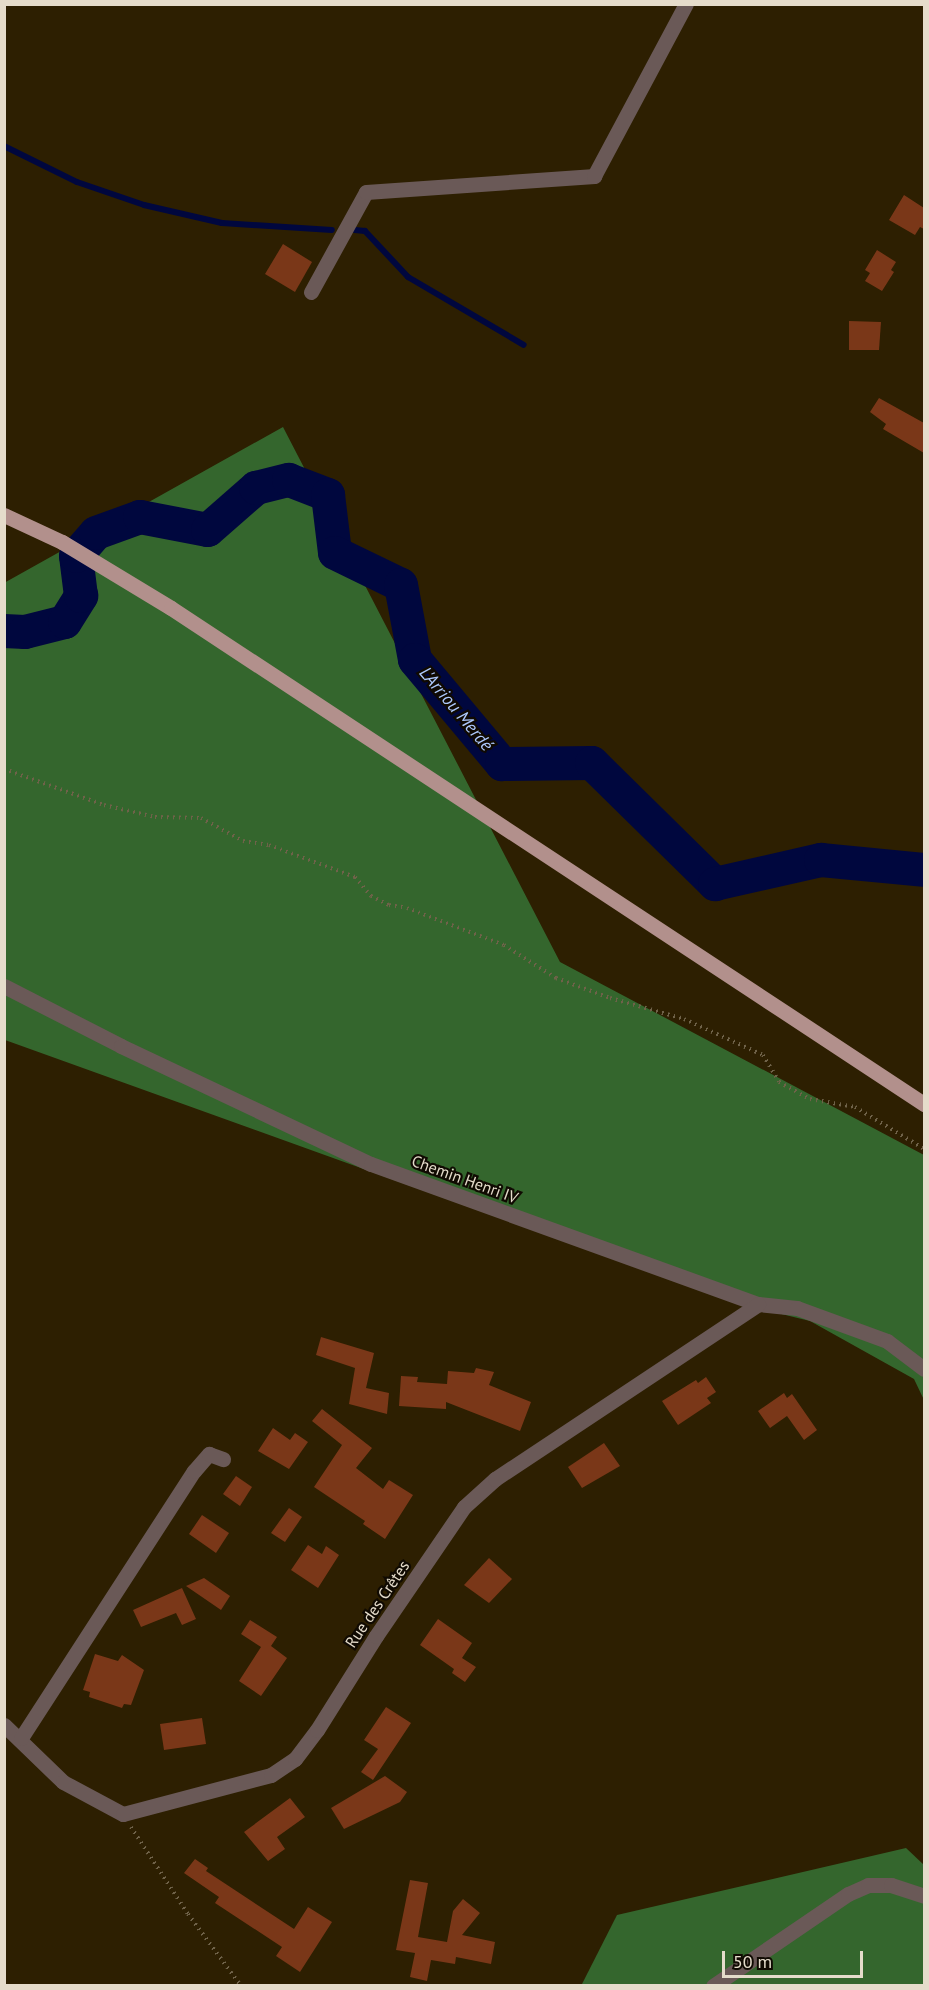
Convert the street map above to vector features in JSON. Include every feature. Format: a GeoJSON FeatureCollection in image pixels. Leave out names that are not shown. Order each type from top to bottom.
{"type":"FeatureCollection","features":[{"type":"Feature","properties":{"kind":"main road"},"geometry":{"type":"LineString","coordinates":[[4,515],[62,542],[102,565],[924,1106]]}},
{"type":"Feature","properties":{"kind":"street"},"geometry":{"type":"LineString","coordinates":[[311,292],[366,192],[594,176],[686,4]]}},
{"type":"Feature","properties":{"kind":"street","name":"Chemin Henri IV"},"geometry":{"type":"LineString","coordinates":[[4,986],[121,1046],[371,1164],[758,1304],[797,1308],[887,1341],[924,1369]]}},
{"type":"Feature","properties":{"kind":"street","name":"Rue des Crêtes"},"geometry":{"type":"LineString","coordinates":[[123,1814],[271,1775],[295,1759],[464,1507],[495,1479],[758,1304]]}},
{"type":"Feature","properties":{"kind":"street"},"geometry":{"type":"LineString","coordinates":[[21,1738],[194,1471],[209,1454],[223,1459]]}},
{"type":"Feature","properties":{"kind":"street"},"geometry":{"type":"LineString","coordinates":[[4,1725],[21,1738],[63,1782],[123,1814]]}},
{"type":"Feature","properties":{"kind":"street"},"geometry":{"type":"LineString","coordinates":[[713,1986],[848,1894],[868,1884],[891,1885],[924,1896]]}},
{"type":"Feature","properties":{"kind":"path"},"geometry":{"type":"LineString","coordinates":[[4,769],[104,805],[145,815],[201,818],[243,841],[268,845],[355,877],[371,896],[389,905],[407,908],[504,945],[556,978],[610,998],[684,1019],[763,1055],[779,1082],[810,1099],[855,1107],[924,1149]]}},
{"type":"Feature","properties":{"kind":"path"},"geometry":{"type":"LineString","coordinates":[[123,1814],[188,1914],[241,1986]]}},
{"type":"Feature","properties":{"kind":"green space"},"geometry":{"type":"Polygon","coordinates":[[[283,427],[560,962],[924,1155],[924,1400],[914,1379],[810,1321],[733,1302],[5,1040],[4,583],[283,427]]]}},
{"type":"Feature","properties":{"kind":"green space"},"geometry":{"type":"Polygon","coordinates":[[[906,1848],[924,1865],[924,1985],[581,1986],[617,1915],[906,1848]]]}},
{"type":"Feature","properties":{"kind":"building"},"geometry":{"type":"Polygon","coordinates":[[[904,195],[924,208],[924,229],[920,227],[915,235],[889,220],[904,195]]]}},
{"type":"Feature","properties":{"kind":"building"},"geometry":{"type":"Polygon","coordinates":[[[283,244],[312,262],[295,292],[265,274],[283,244]]]}},
{"type":"Feature","properties":{"kind":"building"},"geometry":{"type":"Polygon","coordinates":[[[877,250],[896,262],[891,270],[894,272],[882,291],[865,281],[870,273],[865,270],[877,250]]]}},
{"type":"Feature","properties":{"kind":"building"},"geometry":{"type":"Polygon","coordinates":[[[849,321],[881,322],[879,350],[849,350],[849,321]]]}},
{"type":"Feature","properties":{"kind":"building"},"geometry":{"type":"Polygon","coordinates":[[[879,398],[924,423],[924,453],[883,429],[886,424],[870,412],[879,398]]]}},
{"type":"Feature","properties":{"kind":"building"},"geometry":{"type":"Polygon","coordinates":[[[321,1337],[374,1353],[366,1388],[389,1393],[387,1414],[349,1404],[355,1368],[316,1355],[321,1337]]]}},
{"type":"Feature","properties":{"kind":"building"},"geometry":{"type":"Polygon","coordinates":[[[476,1368],[494,1372],[489,1385],[531,1402],[520,1431],[446,1402],[446,1409],[399,1406],[401,1376],[418,1377],[417,1382],[447,1384],[448,1371],[474,1373],[476,1368]]]}},
{"type":"Feature","properties":{"kind":"building"},"geometry":{"type":"Polygon","coordinates":[[[706,1377],[716,1392],[707,1398],[711,1403],[678,1425],[662,1401],[696,1380],[698,1383],[706,1377]]]}},
{"type":"Feature","properties":{"kind":"building"},"geometry":{"type":"Polygon","coordinates":[[[784,1393],[787,1398],[792,1394],[817,1430],[804,1440],[787,1416],[770,1428],[758,1411],[784,1393]]]}},
{"type":"Feature","properties":{"kind":"building"},"geometry":{"type":"Polygon","coordinates":[[[322,1409],[372,1448],[356,1468],[383,1489],[389,1480],[413,1495],[385,1539],[363,1524],[365,1521],[314,1487],[342,1445],[312,1421],[322,1409]]]}},
{"type":"Feature","properties":{"kind":"building"},"geometry":{"type":"Polygon","coordinates":[[[273,1428],[290,1440],[295,1433],[308,1442],[289,1469],[258,1451],[273,1428]]]}},
{"type":"Feature","properties":{"kind":"building"},"geometry":{"type":"Polygon","coordinates":[[[604,1443],[620,1466],[582,1488],[568,1467],[604,1443]]]}},
{"type":"Feature","properties":{"kind":"building"},"geometry":{"type":"Polygon","coordinates":[[[236,1476],[252,1487],[240,1506],[223,1494],[236,1476]]]}},
{"type":"Feature","properties":{"kind":"building"},"geometry":{"type":"Polygon","coordinates":[[[289,1508],[302,1517],[285,1542],[271,1533],[289,1508]]]}},
{"type":"Feature","properties":{"kind":"building"},"geometry":{"type":"Polygon","coordinates":[[[202,1515],[229,1533],[216,1553],[189,1534],[202,1515]]]}},
{"type":"Feature","properties":{"kind":"building"},"geometry":{"type":"Polygon","coordinates":[[[308,1545],[322,1554],[326,1546],[339,1555],[318,1588],[291,1570],[308,1545]]]}},
{"type":"Feature","properties":{"kind":"building"},"geometry":{"type":"Polygon","coordinates":[[[489,1558],[512,1579],[489,1603],[464,1585],[489,1558]]]}},
{"type":"Feature","properties":{"kind":"building"},"geometry":{"type":"Polygon","coordinates":[[[204,1578],[230,1596],[221,1610],[186,1586],[204,1578]]]}},
{"type":"Feature","properties":{"kind":"building"},"geometry":{"type":"Polygon","coordinates":[[[182,1588],[196,1619],[182,1625],[176,1613],[141,1627],[133,1610],[182,1588]]]}},
{"type":"Feature","properties":{"kind":"building"},"geometry":{"type":"Polygon","coordinates":[[[438,1619],[472,1643],[462,1658],[476,1667],[465,1682],[452,1673],[454,1669],[420,1645],[438,1619]]]}},
{"type":"Feature","properties":{"kind":"building"},"geometry":{"type":"Polygon","coordinates":[[[250,1620],[277,1637],[271,1646],[287,1658],[261,1696],[239,1681],[261,1647],[241,1634],[250,1620]]]}},
{"type":"Feature","properties":{"kind":"building"},"geometry":{"type":"Polygon","coordinates":[[[95,1654],[118,1661],[122,1655],[144,1670],[131,1705],[124,1704],[122,1708],[89,1697],[90,1692],[83,1690],[95,1654]]]}},
{"type":"Feature","properties":{"kind":"building"},"geometry":{"type":"Polygon","coordinates":[[[386,1707],[411,1723],[373,1780],[361,1772],[378,1749],[364,1740],[386,1707]]]}},
{"type":"Feature","properties":{"kind":"building"},"geometry":{"type":"Polygon","coordinates":[[[202,1718],[206,1744],[164,1750],[160,1724],[202,1718]]]}},
{"type":"Feature","properties":{"kind":"building"},"geometry":{"type":"Polygon","coordinates":[[[385,1776],[407,1792],[400,1802],[344,1829],[331,1808],[385,1776]]]}},
{"type":"Feature","properties":{"kind":"building"},"geometry":{"type":"Polygon","coordinates":[[[290,1798],[305,1817],[277,1837],[285,1849],[268,1861],[244,1832],[290,1798]]]}},
{"type":"Feature","properties":{"kind":"building"},"geometry":{"type":"Polygon","coordinates":[[[195,1859],[208,1868],[206,1871],[294,1929],[308,1907],[332,1922],[300,1972],[276,1956],[282,1947],[215,1903],[219,1897],[184,1873],[195,1859]]]}},
{"type":"Feature","properties":{"kind":"building"},"geometry":{"type":"Polygon","coordinates":[[[410,1880],[428,1883],[418,1937],[447,1942],[453,1911],[463,1899],[480,1913],[462,1935],[495,1942],[491,1964],[456,1957],[455,1964],[431,1960],[427,1981],[410,1977],[415,1953],[396,1950],[410,1880]]]}},
{"type":"Feature","properties":{"kind":"waterway"},"geometry":{"type":"LineString","coordinates":[[4,146],[77,182],[144,205],[222,223],[332,230]]}},
{"type":"Feature","properties":{"kind":"waterway"},"geometry":{"type":"LineString","coordinates":[[355,230],[365,231],[408,277],[524,345]]}},
{"type":"Feature","properties":{"kind":"waterway","name":"L'Arriou Merdé"},"geometry":{"type":"LineString","coordinates":[[4,631],[25,632],[65,622],[81,596],[76,556],[96,533],[140,517],[208,530],[256,488],[289,480],[328,495],[335,553],[401,585],[415,660],[502,764],[592,763],[715,884],[821,860],[924,870]]}}]}
